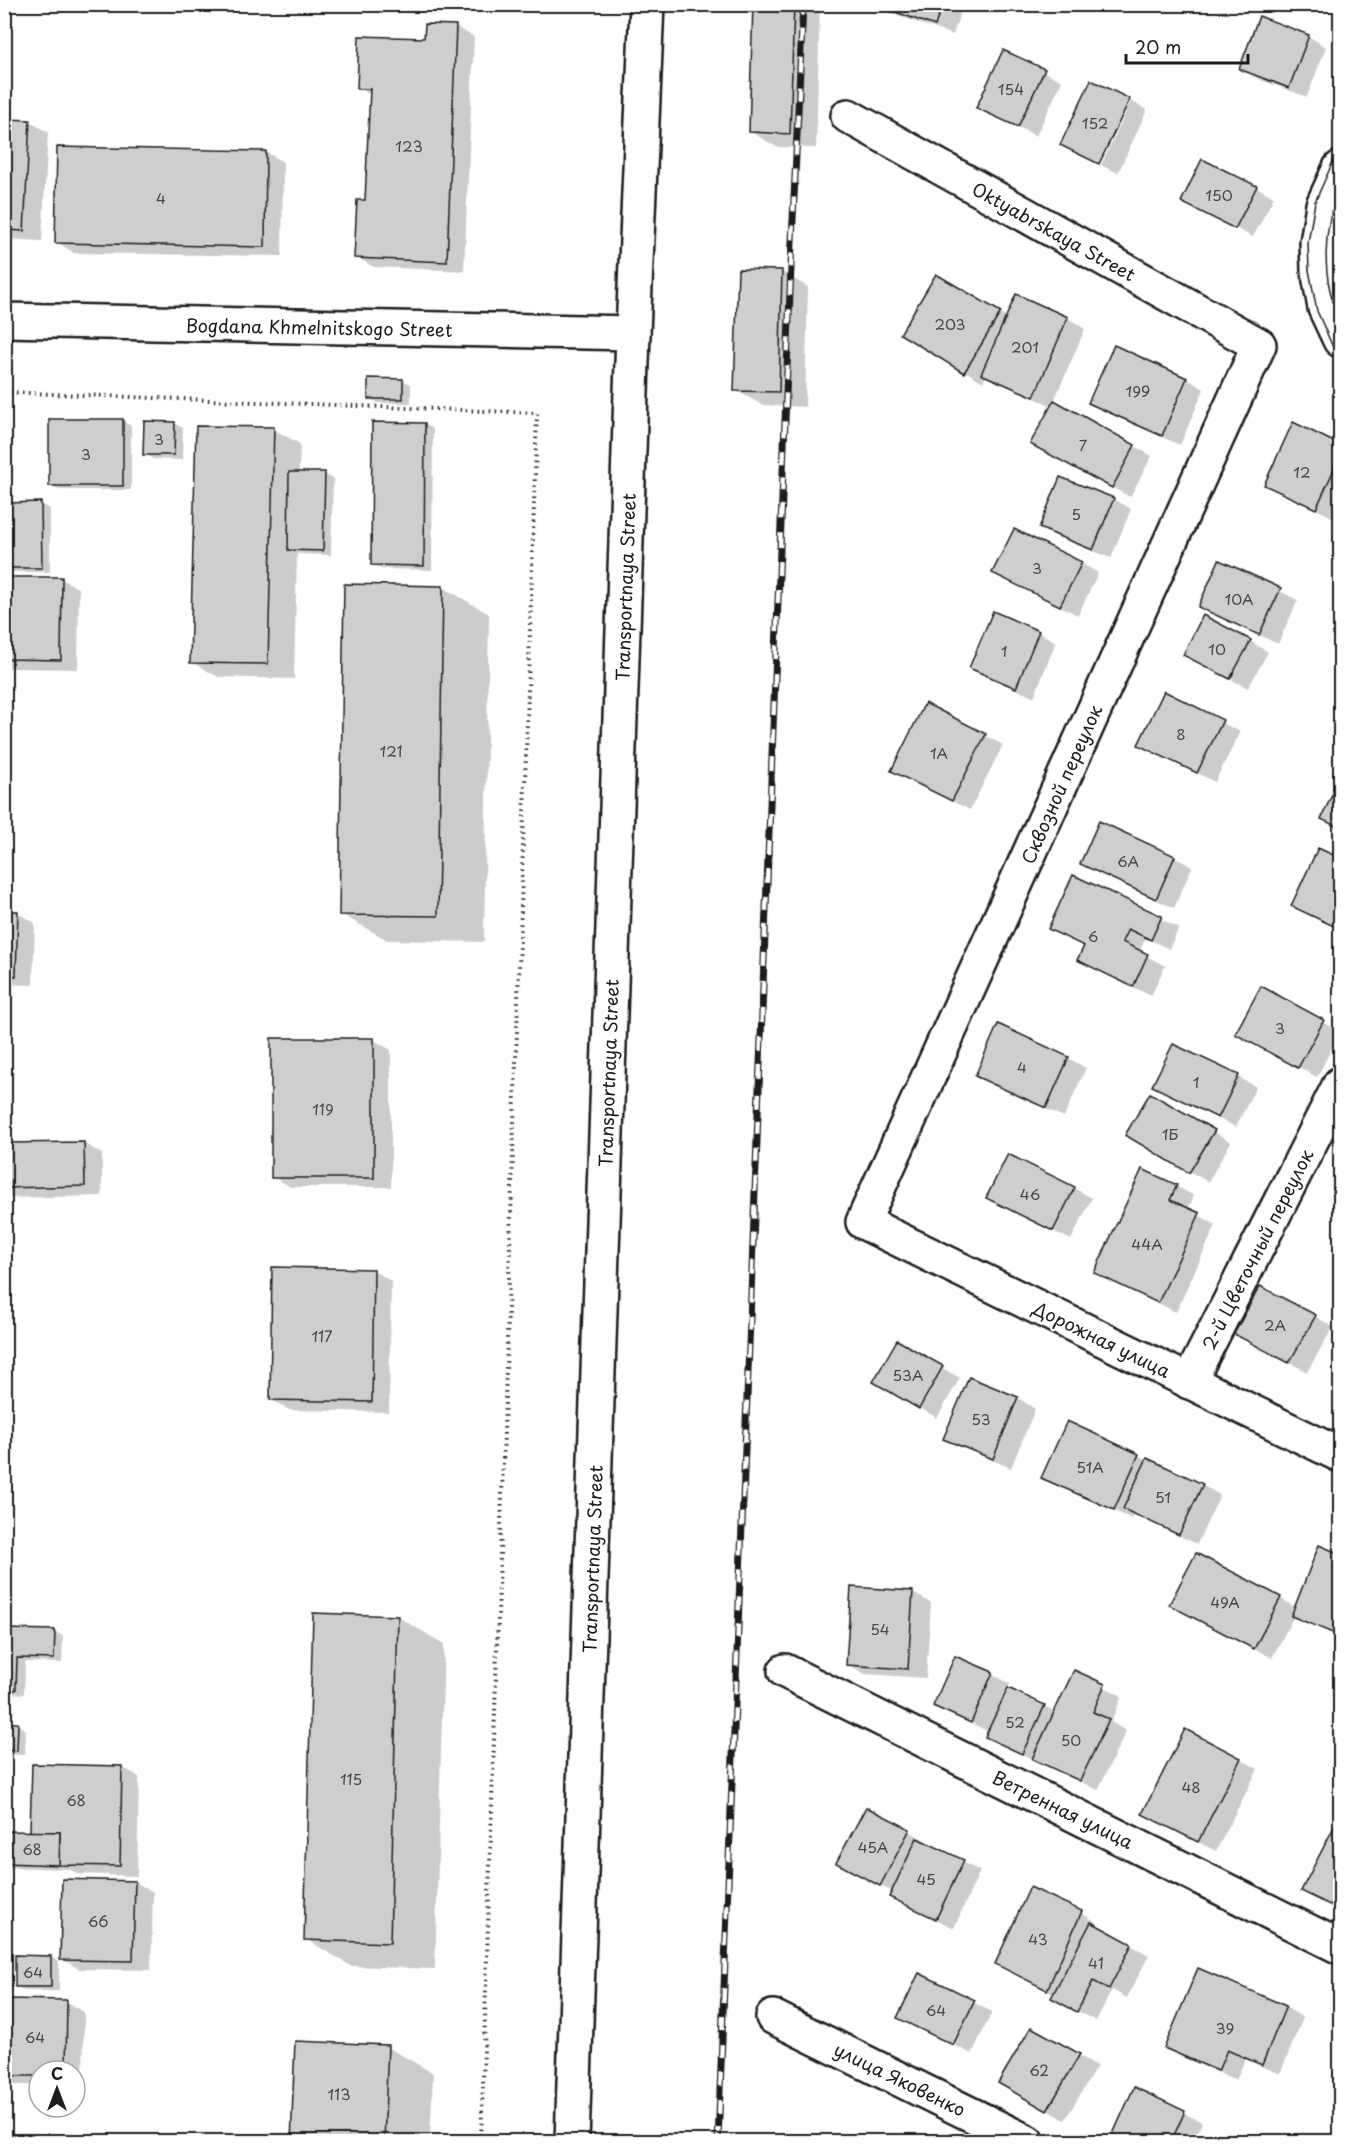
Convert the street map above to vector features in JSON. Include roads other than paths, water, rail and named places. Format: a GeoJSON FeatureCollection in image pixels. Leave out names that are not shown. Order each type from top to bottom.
{"type":"FeatureCollection","features":[{"type":"Feature","properties":{"kind":"street","name":"Transportnaya Street"},"geometry":{"type":"LineString","coordinates":[[572,2142],[633,333],[647,4]]}},
{"type":"Feature","properties":{"kind":"street","name":"Oktyabrskaya Street"},"geometry":{"type":"LineString","coordinates":[[848,116],[1259,345]]}},
{"type":"Feature","properties":{"kind":"street"},"geometry":{"type":"LineString","coordinates":[[1341,168],[1323,205],[1317,243],[1318,269],[1325,308],[1341,340]]}},
{"type":"Feature","properties":{"kind":"street","name":"Bogdana Khmelnitskogo Street"},"geometry":{"type":"LineString","coordinates":[[4,320],[633,333]]}},
{"type":"Feature","properties":{"kind":"street","name":"Сквозной переулок"},"geometry":{"type":"LineString","coordinates":[[863,1222],[1259,345]]}},
{"type":"Feature","properties":{"kind":"street","name":"2-й Цветочный переулок"},"geometry":{"type":"LineString","coordinates":[[1189,1382],[1341,1084]]}},
{"type":"Feature","properties":{"kind":"street","name":"Дорожная улица"},"geometry":{"type":"LineString","coordinates":[[863,1222],[1341,1455]]}},
{"type":"Feature","properties":{"kind":"street","name":"Ветренная улица"},"geometry":{"type":"LineString","coordinates":[[785,1671],[1341,1947]]}},
{"type":"Feature","properties":{"kind":"street","name":"улица Яковенко"},"geometry":{"type":"LineString","coordinates":[[773,2017],[1027,2142]]}},
{"type":"Feature","properties":{"kind":"tram line"},"geometry":{"type":"LineString","coordinates":[[1340,146],[1315,202],[1308,243],[1309,270],[1317,311],[1335,352],[1340,357]]}},
{"type":"Feature","properties":{"kind":"tram line"},"geometry":{"type":"LineString","coordinates":[[1340,187],[1330,219],[1326,253],[1329,288],[1340,320]]}},
{"type":"Feature","properties":{"kind":"railway"},"geometry":{"type":"LineString","coordinates":[[718,2142],[803,4]]}}]}
